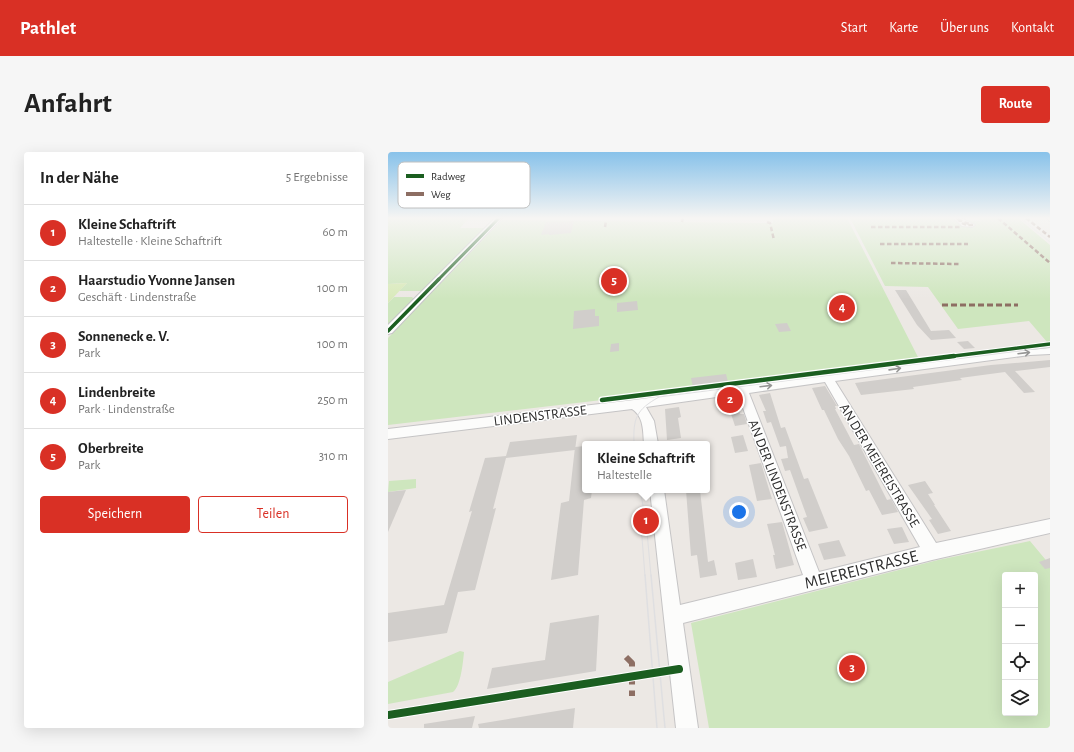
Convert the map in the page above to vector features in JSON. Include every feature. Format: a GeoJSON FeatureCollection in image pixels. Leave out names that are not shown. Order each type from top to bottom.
{"type":"FeatureCollection","features":[{"type":"Feature","properties":{"kind":"street"},"geometry":{"type":"LineString","coordinates":[[388,331],[473,245]]}},
{"type":"Feature","properties":{"kind":"street","name":"LINDENSTRASSE"},"geometry":{"type":"LineString","coordinates":[[388,434],[634,404],[1007,355],[1050,351]]}},
{"type":"Feature","properties":{"kind":"street","name":"AN DER MEIEREISTRASSE"},"geometry":{"type":"LineString","coordinates":[[828,378],[932,552]]}},
{"type":"Feature","properties":{"kind":"street","name":"AN DER LINDENSTRASSE"},"geometry":{"type":"LineString","coordinates":[[742,389],[814,581]]}},
{"type":"Feature","properties":{"kind":"street"},"geometry":{"type":"LineString","coordinates":[[634,404],[641,408],[646,416],[651,441]]}},
{"type":"Feature","properties":{"kind":"street"},"geometry":{"type":"LineString","coordinates":[[657,493],[687,728]]}},
{"type":"Feature","properties":{"kind":"street","name":"MEIEREISTRASSE"},"geometry":{"type":"LineString","coordinates":[[673,616],[932,552],[1050,526]]}},
{"type":"Feature","properties":{"kind":"green space"},"geometry":{"type":"Polygon","coordinates":[[[388,245],[469,245],[422,291],[399,291],[407,283],[388,284],[388,245]]]}},
{"type":"Feature","properties":{"kind":"green space"},"geometry":{"type":"Polygon","coordinates":[[[478,245],[861,245],[919,359],[602,400],[388,425],[388,338],[478,245]]]}},
{"type":"Feature","properties":{"kind":"green space"},"geometry":{"type":"Polygon","coordinates":[[[864,245],[1050,245],[1050,342],[1047,342],[1029,321],[958,329],[928,287],[885,286],[864,245]]]}},
{"type":"Feature","properties":{"kind":"green space"},"geometry":{"type":"Polygon","coordinates":[[[407,283],[388,303],[388,284],[407,283]]]}},
{"type":"Feature","properties":{"kind":"green space"},"geometry":{"type":"Polygon","coordinates":[[[394,297],[412,297],[415,300],[388,327],[388,303],[394,297]]]}},
{"type":"Feature","properties":{"kind":"green space"},"geometry":{"type":"Polygon","coordinates":[[[416,479],[416,488],[388,492],[389,481],[416,479]]]}},
{"type":"Feature","properties":{"kind":"green space"},"geometry":{"type":"Polygon","coordinates":[[[1030,541],[1050,565],[1050,728],[709,728],[691,623],[938,560],[1030,541]]]}},
{"type":"Feature","properties":{"kind":"green space"},"geometry":{"type":"Polygon","coordinates":[[[460,651],[464,652],[460,679],[456,689],[453,692],[388,704],[388,682],[460,651]]]}},
{"type":"Feature","properties":{"kind":"building"},"geometry":{"type":"Polygon","coordinates":[[[895,290],[906,290],[931,331],[949,330],[956,338],[931,340],[917,325],[895,290]]]}},
{"type":"Feature","properties":{"kind":"building"},"geometry":{"type":"Polygon","coordinates":[[[637,301],[638,310],[617,312],[617,303],[637,301]]]}},
{"type":"Feature","properties":{"kind":"building"},"geometry":{"type":"Polygon","coordinates":[[[595,309],[595,316],[599,316],[599,326],[573,329],[574,311],[595,309]]]}},
{"type":"Feature","properties":{"kind":"building"},"geometry":{"type":"Polygon","coordinates":[[[787,323],[791,331],[779,332],[775,324],[787,323]]]}},
{"type":"Feature","properties":{"kind":"building"},"geometry":{"type":"Polygon","coordinates":[[[968,341],[975,348],[964,349],[957,342],[968,341]]]}},
{"type":"Feature","properties":{"kind":"building"},"geometry":{"type":"Polygon","coordinates":[[[619,343],[619,351],[610,352],[611,344],[619,343]]]}},
{"type":"Feature","properties":{"kind":"building"},"geometry":{"type":"Polygon","coordinates":[[[1050,360],[1050,367],[1015,371],[1035,392],[1024,393],[1005,372],[960,378],[962,380],[913,387],[914,389],[861,395],[855,383],[991,365],[1050,360]]]}},
{"type":"Feature","properties":{"kind":"building"},"geometry":{"type":"Polygon","coordinates":[[[726,374],[728,382],[693,387],[691,378],[726,374]]]}},
{"type":"Feature","properties":{"kind":"building"},"geometry":{"type":"Polygon","coordinates":[[[825,386],[837,406],[835,406],[835,409],[854,445],[859,444],[887,500],[891,499],[898,512],[882,515],[869,490],[866,491],[849,456],[838,439],[824,410],[822,410],[812,388],[825,386]]]}},
{"type":"Feature","properties":{"kind":"building"},"geometry":{"type":"Polygon","coordinates":[[[770,393],[781,428],[785,427],[804,479],[808,478],[828,528],[809,532],[803,518],[807,517],[790,470],[785,471],[781,459],[788,458],[786,446],[780,447],[771,422],[767,423],[763,411],[766,411],[759,395],[770,393]]]}},
{"type":"Feature","properties":{"kind":"building"},"geometry":{"type":"Polygon","coordinates":[[[735,396],[740,414],[744,414],[747,424],[735,426],[728,405],[721,406],[719,398],[735,396]]]}},
{"type":"Feature","properties":{"kind":"building"},"geometry":{"type":"Polygon","coordinates":[[[679,407],[681,417],[678,418],[681,438],[667,440],[665,409],[679,407]]]}},
{"type":"Feature","properties":{"kind":"building"},"geometry":{"type":"Polygon","coordinates":[[[577,435],[575,450],[506,458],[493,509],[496,508],[475,590],[458,592],[447,633],[388,642],[388,613],[444,605],[472,511],[469,512],[485,458],[506,456],[510,442],[577,435]]]}},
{"type":"Feature","properties":{"kind":"building"},"geometry":{"type":"Polygon","coordinates":[[[743,435],[748,451],[735,453],[731,437],[743,435]]]}},
{"type":"Feature","properties":{"kind":"building"},"geometry":{"type":"Polygon","coordinates":[[[582,446],[582,493],[592,493],[591,498],[584,500],[578,575],[551,580],[561,503],[569,501],[575,447],[582,446]]]}},
{"type":"Feature","properties":{"kind":"building"},"geometry":{"type":"Polygon","coordinates":[[[761,463],[772,499],[757,501],[749,465],[761,463]]]}},
{"type":"Feature","properties":{"kind":"building"},"geometry":{"type":"Polygon","coordinates":[[[925,481],[933,493],[928,494],[951,531],[938,534],[929,520],[932,519],[908,485],[925,481]]]}},
{"type":"Feature","properties":{"kind":"building"},"geometry":{"type":"Polygon","coordinates":[[[406,490],[388,532],[388,492],[406,490]]]}},
{"type":"Feature","properties":{"kind":"building"},"geometry":{"type":"Polygon","coordinates":[[[686,493],[700,493],[708,562],[714,560],[717,575],[700,578],[697,555],[691,556],[686,493]]]}},
{"type":"Feature","properties":{"kind":"building"},"geometry":{"type":"Polygon","coordinates":[[[782,522],[794,565],[776,569],[773,555],[775,555],[767,524],[782,522]]]}},
{"type":"Feature","properties":{"kind":"building"},"geometry":{"type":"Polygon","coordinates":[[[902,527],[909,542],[894,544],[887,529],[902,527]]]}},
{"type":"Feature","properties":{"kind":"building"},"geometry":{"type":"Polygon","coordinates":[[[839,540],[846,556],[824,560],[818,544],[839,540]]]}},
{"type":"Feature","properties":{"kind":"building"},"geometry":{"type":"Polygon","coordinates":[[[1050,558],[1050,568],[1045,569],[1039,562],[1050,558]]]}},
{"type":"Feature","properties":{"kind":"building"},"geometry":{"type":"Polygon","coordinates":[[[753,559],[757,577],[738,580],[735,563],[753,559]]]}},
{"type":"Feature","properties":{"kind":"building"},"geometry":{"type":"Polygon","coordinates":[[[599,615],[596,671],[487,689],[492,668],[545,660],[550,623],[599,615]]]}},
{"type":"Feature","properties":{"kind":"building"},"geometry":{"type":"Polygon","coordinates":[[[575,708],[573,728],[479,728],[478,724],[575,708]]]}},
{"type":"Feature","properties":{"kind":"building"},"geometry":{"type":"Polygon","coordinates":[[[475,716],[472,728],[424,728],[424,724],[475,716]]]}},
{"type":"Feature","properties":{"kind":"tram line"},"geometry":{"type":"LineString","coordinates":[[634,441],[635,421],[645,406],[659,397],[1050,347]]}},
{"type":"Feature","properties":{"kind":"tram line"},"geometry":{"type":"LineString","coordinates":[[641,493],[646,521],[651,576]]}},
{"type":"Feature","properties":{"kind":"tram line"},"geometry":{"type":"LineString","coordinates":[[641,525],[645,576]]}},
{"type":"Feature","properties":{"kind":"tram line"},"geometry":{"type":"LineString","coordinates":[[645,575],[657,728]]}},
{"type":"Feature","properties":{"kind":"tram line"},"geometry":{"type":"LineString","coordinates":[[651,575],[665,728]]}},
{"type":"Feature","properties":{"kind":"marked path"},"geometry":{"type":"LineString","coordinates":[[1029,245],[1050,263]]}},
{"type":"Feature","properties":{"kind":"marked path"},"geometry":{"type":"LineString","coordinates":[[891,263],[960,264]]}},
{"type":"Feature","properties":{"kind":"marked path"},"geometry":{"type":"LineString","coordinates":[[942,305],[1018,305]]}},
{"type":"Feature","properties":{"kind":"marked path"},"geometry":{"type":"LineString","coordinates":[[626,657],[632,663],[632,696]]}},
{"type":"Feature","properties":{"kind":"cycle path"},"geometry":{"type":"LineString","coordinates":[[388,331],[473,245]]}},
{"type":"Feature","properties":{"kind":"cycle path"},"geometry":{"type":"LineString","coordinates":[[602,400],[1050,344]]}},
{"type":"Feature","properties":{"kind":"cycle path"},"geometry":{"type":"LineString","coordinates":[[388,715],[679,669]]}},
{"type":"Feature","properties":{"kind":"place","name":"Oberbreite"},"geometry":{"type":"Point","coordinates":[614,281]}},
{"type":"Feature","properties":{"kind":"place","name":"Lindenbreite"},"geometry":{"type":"Point","coordinates":[842,308]}},
{"type":"Feature","properties":{"kind":"place","name":"Haarstudio Yvonne Jansen"},"geometry":{"type":"Point","coordinates":[730,400]}},
{"type":"Feature","properties":{"kind":"place","name":"Kleine Schaftrift"},"geometry":{"type":"Point","coordinates":[646,521]}},
{"type":"Feature","properties":{"kind":"place","name":"Sonneneck e. V."},"geometry":{"type":"Point","coordinates":[852,668]}}]}
